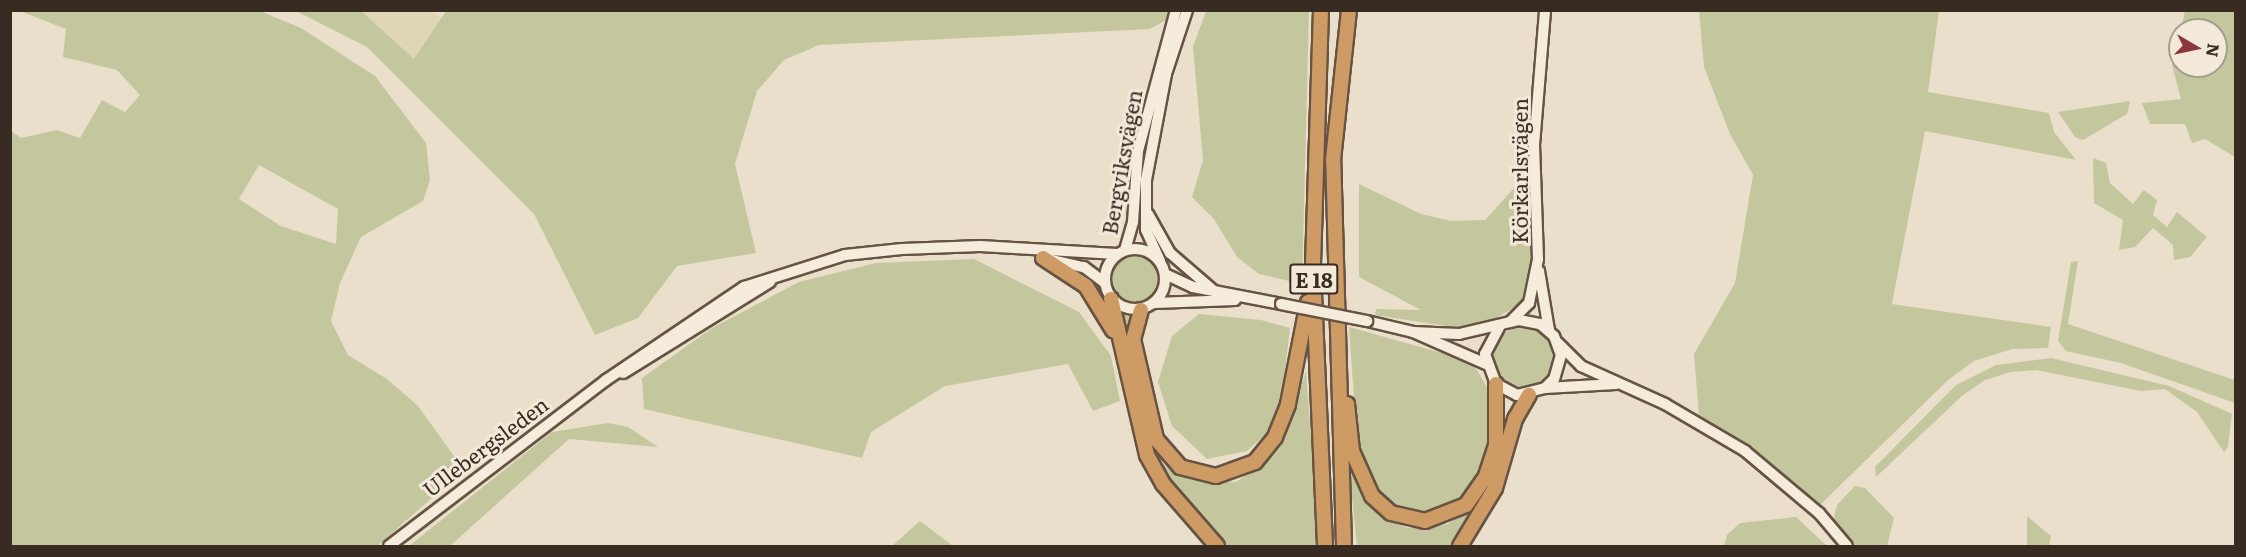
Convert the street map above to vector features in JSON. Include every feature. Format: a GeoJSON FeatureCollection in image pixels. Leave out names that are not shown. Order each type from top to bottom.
{"type":"FeatureCollection","features":[{"type":"Feature","properties":{"kind":"highway","name":"E 18"},"geometry":{"type":"LineString","coordinates":[[1321,10],[1313,270],[1325,546]]}},
{"type":"Feature","properties":{"kind":"highway","name":"E 18"},"geometry":{"type":"LineString","coordinates":[[1344,546],[1335,272],[1336,106],[1349,10]]}},
{"type":"Feature","properties":{"kind":"highway"},"geometry":{"type":"LineString","coordinates":[[1043,258],[1086,286],[1120,345]]}},
{"type":"Feature","properties":{"kind":"highway"},"geometry":{"type":"LineString","coordinates":[[1141,310],[1133,330],[1137,368],[1163,452],[1190,472],[1229,475],[1255,462],[1282,422],[1313,270]]}},
{"type":"Feature","properties":{"kind":"highway"},"geometry":{"type":"LineString","coordinates":[[1335,272],[1352,451],[1363,482],[1391,513],[1425,521],[1456,512],[1473,498],[1496,445],[1496,384]]}},
{"type":"Feature","properties":{"kind":"highway"},"geometry":{"type":"LineString","coordinates":[[1111,299],[1140,440],[1154,470],[1217,546]]}},
{"type":"Feature","properties":{"kind":"highway"},"geometry":{"type":"LineString","coordinates":[[1460,546],[1495,488],[1515,419],[1529,395]]}},
{"type":"Feature","properties":{"kind":"street","name":"Bergviksvägen"},"geometry":{"type":"LineString","coordinates":[[1121,252],[1133,222],[1138,151],[1176,10]]}},
{"type":"Feature","properties":{"kind":"street","name":"Bergviksvägen"},"geometry":{"type":"LineString","coordinates":[[1160,261],[1146,230],[1145,205],[1152,136],[1187,10]]}},
{"type":"Feature","properties":{"kind":"street","name":"Körkarlsvägen"},"geometry":{"type":"LineString","coordinates":[[1545,10],[1534,145],[1538,259],[1548,330]]}},
{"type":"Feature","properties":{"kind":"street","name":"Bergviksvägen"},"geometry":{"type":"LineString","coordinates":[[1145,205],[1170,253],[1213,290]]}},
{"type":"Feature","properties":{"kind":"street","name":"Ullebergsleden"},"geometry":{"type":"LineString","coordinates":[[389,546],[606,380],[729,295],[786,271],[845,255],[902,249],[1121,252]]}},
{"type":"Feature","properties":{"kind":"street","name":"Ullebergsleden"},"geometry":{"type":"LineString","coordinates":[[1010,249],[1084,267],[1105,283]]}},
{"type":"Feature","properties":{"kind":"street"},"geometry":{"type":"LineString","coordinates":[[1144,250],[1160,261],[1165,274],[1162,294],[1155,303],[1141,310],[1124,308],[1111,299],[1105,283],[1107,267],[1121,252],[1144,250]]}},
{"type":"Feature","properties":{"kind":"street","name":"Körkarlsvägen"},"geometry":{"type":"LineString","coordinates":[[1509,322],[1529,303],[1538,259]]}},
{"type":"Feature","properties":{"kind":"street"},"geometry":{"type":"LineString","coordinates":[[1165,274],[1181,284],[1413,332],[1486,364]]}},
{"type":"Feature","properties":{"kind":"street"},"geometry":{"type":"LineString","coordinates":[[1155,303],[1276,303]]}},
{"type":"Feature","properties":{"kind":"street"},"geometry":{"type":"LineString","coordinates":[[1618,384],[1545,388],[1529,395],[1517,395],[1496,384],[1486,364],[1487,344],[1499,328],[1509,322],[1530,320],[1548,330],[1581,366],[1693,418],[1745,452],[1819,513],[1847,546]]}},
{"type":"Feature","properties":{"kind":"street"},"geometry":{"type":"LineString","coordinates":[[1413,332],[1499,328]]}},
{"type":"Feature","properties":{"kind":"street"},"geometry":{"type":"LineString","coordinates":[[1545,388],[1559,368],[1558,343]]}},
{"type":"Feature","properties":{"kind":"shaded area"},"geometry":{"type":"Polygon","coordinates":[[[361,11],[432,11],[442,18],[414,60],[361,11]]]}},
{"type":"Feature","properties":{"kind":"green space"},"geometry":{"type":"Polygon","coordinates":[[[20,11],[260,11],[301,28],[375,76],[426,143],[430,180],[423,201],[361,237],[340,283],[331,321],[348,355],[387,379],[418,406],[464,470],[377,546],[11,546],[11,131],[21,138],[57,130],[80,138],[102,100],[125,112],[140,95],[117,70],[63,57],[66,29],[20,11]],[[259,165],[239,199],[281,226],[336,244],[338,209],[259,165]]]}},
{"type":"Feature","properties":{"kind":"green space"},"geometry":{"type":"Polygon","coordinates":[[[296,11],[361,11],[414,59],[446,11],[1169,11],[1166,20],[1150,29],[819,45],[784,60],[757,91],[735,164],[756,253],[677,266],[638,318],[595,335],[534,214],[367,47],[296,11]]]}},
{"type":"Feature","properties":{"kind":"green space"},"geometry":{"type":"Polygon","coordinates":[[[1206,11],[1309,11],[1302,284],[1259,274],[1237,257],[1214,219],[1192,197],[1203,160],[1193,47],[1206,11]]]}},
{"type":"Feature","properties":{"kind":"green space"},"geometry":{"type":"Polygon","coordinates":[[[1699,11],[1939,11],[1928,92],[2049,113],[2054,132],[2076,160],[1925,131],[1892,304],[2051,327],[2048,348],[2012,349],[1974,361],[1948,380],[1818,507],[1747,448],[1699,416],[1694,354],[1735,283],[1753,175],[1730,134],[1704,67],[1699,11]]]}},
{"type":"Feature","properties":{"kind":"green space"},"geometry":{"type":"Polygon","coordinates":[[[2185,11],[2235,11],[2235,157],[2205,139],[2192,143],[2185,124],[2150,124],[2142,103],[2181,99],[2175,78],[2228,78],[2228,18],[2184,18],[2185,11]]]}},
{"type":"Feature","properties":{"kind":"green space"},"geometry":{"type":"Polygon","coordinates":[[[2130,101],[2127,114],[2083,140],[2075,137],[2058,112],[2130,101]]]}},
{"type":"Feature","properties":{"kind":"green space"},"geometry":{"type":"Polygon","coordinates":[[[1526,149],[1532,271],[1526,300],[1490,322],[1459,328],[1375,315],[1376,309],[1421,310],[1359,277],[1359,184],[1421,214],[1451,221],[1485,220],[1516,186],[1526,149]]]}},
{"type":"Feature","properties":{"kind":"green space"},"geometry":{"type":"Polygon","coordinates":[[[2093,158],[2106,163],[2110,183],[2133,204],[2144,190],[2157,200],[2153,215],[2167,227],[2177,212],[2207,237],[2190,257],[2174,260],[2173,245],[2153,228],[2135,247],[2119,250],[2123,220],[2094,203],[2093,158]]]}},
{"type":"Feature","properties":{"kind":"green space"},"geometry":{"type":"Polygon","coordinates":[[[1135,256],[1152,263],[1159,280],[1152,297],[1135,304],[1118,297],[1111,280],[1118,263],[1135,256]]]}},
{"type":"Feature","properties":{"kind":"green space"},"geometry":{"type":"Polygon","coordinates":[[[974,259],[1079,312],[1111,356],[1120,401],[1093,411],[1068,364],[945,386],[871,432],[862,458],[644,409],[642,378],[712,328],[799,282],[876,263],[974,259]]]}},
{"type":"Feature","properties":{"kind":"green space"},"geometry":{"type":"Polygon","coordinates":[[[2078,261],[2068,324],[2235,380],[2235,403],[2121,363],[2066,351],[2058,341],[2071,262],[2078,261]]]}},
{"type":"Feature","properties":{"kind":"green space"},"geometry":{"type":"Polygon","coordinates":[[[1118,313],[1132,317],[1127,335],[1148,433],[1160,461],[1174,473],[1194,480],[1236,482],[1268,461],[1281,446],[1306,371],[1319,546],[1222,546],[1166,479],[1151,452],[1118,313]]]}},
{"type":"Feature","properties":{"kind":"green space"},"geometry":{"type":"Polygon","coordinates":[[[1199,314],[1261,320],[1290,328],[1281,403],[1268,432],[1247,451],[1207,459],[1172,426],[1158,382],[1172,336],[1199,314]]]}},
{"type":"Feature","properties":{"kind":"green space"},"geometry":{"type":"Polygon","coordinates":[[[1349,327],[1463,359],[1477,370],[1488,389],[1494,426],[1487,459],[1472,493],[1449,509],[1429,518],[1389,505],[1370,483],[1357,440],[1349,327]]]}},
{"type":"Feature","properties":{"kind":"green space"},"geometry":{"type":"Polygon","coordinates":[[[1517,327],[1529,327],[1540,332],[1548,340],[1553,357],[1551,369],[1540,382],[1529,387],[1517,387],[1506,382],[1498,374],[1493,363],[1493,351],[1498,340],[1506,332],[1517,327]]]}},
{"type":"Feature","properties":{"kind":"green space"},"geometry":{"type":"Polygon","coordinates":[[[2051,358],[2169,386],[2232,414],[2228,447],[2224,452],[2197,412],[2165,389],[2141,391],[2036,370],[2011,372],[1985,380],[1963,395],[1876,477],[1875,467],[1956,385],[1996,365],[2051,358]]]}},
{"type":"Feature","properties":{"kind":"green space"},"geometry":{"type":"Polygon","coordinates":[[[608,423],[628,427],[658,447],[569,439],[450,546],[409,546],[552,432],[608,423]]]}},
{"type":"Feature","properties":{"kind":"green space"},"geometry":{"type":"Polygon","coordinates":[[[1349,467],[1365,500],[1386,520],[1408,528],[1448,524],[1478,502],[1481,505],[1454,546],[1357,546],[1349,467]]]}},
{"type":"Feature","properties":{"kind":"green space"},"geometry":{"type":"Polygon","coordinates":[[[1855,486],[1865,488],[1894,518],[1887,546],[1855,546],[1833,521],[1837,505],[1855,486]]]}},
{"type":"Feature","properties":{"kind":"green space"},"geometry":{"type":"Polygon","coordinates":[[[2027,516],[2051,536],[2049,546],[2027,546],[2027,516]]]}},
{"type":"Feature","properties":{"kind":"green space"},"geometry":{"type":"Polygon","coordinates":[[[1796,517],[1827,546],[1724,546],[1727,535],[1740,523],[1796,517]]]}},
{"type":"Feature","properties":{"kind":"green space"},"geometry":{"type":"Polygon","coordinates":[[[920,521],[953,546],[892,546],[920,521]]]}}]}
